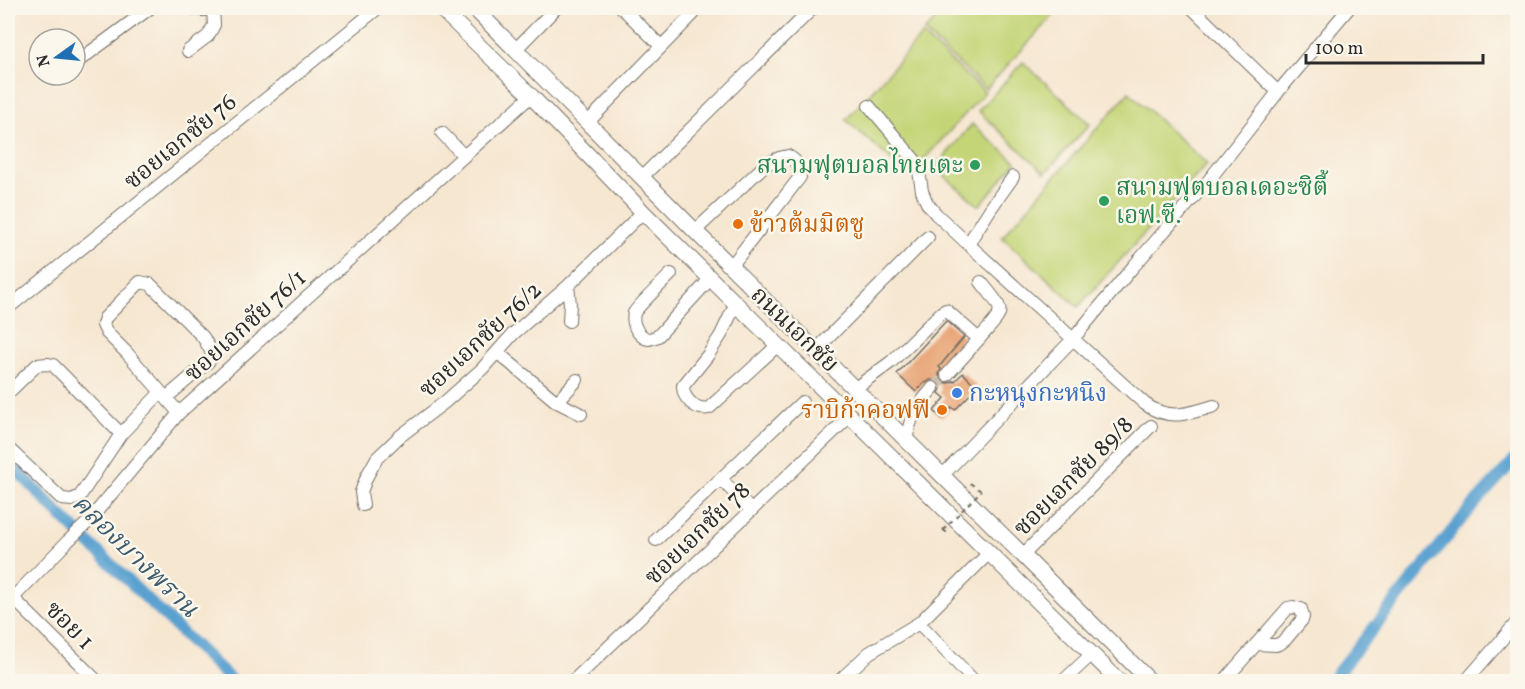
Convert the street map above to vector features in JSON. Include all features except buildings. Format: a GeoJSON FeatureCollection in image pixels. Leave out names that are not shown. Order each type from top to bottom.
{"type":"FeatureCollection","features":[{"type":"Feature","properties":{"kind":"main road","name":"ถนนเอกชัย"},"geometry":{"type":"LineString","coordinates":[[440,8],[1120,681]]}},
{"type":"Feature","properties":{"kind":"main road","name":"ถนนเอกชัย"},"geometry":{"type":"LineString","coordinates":[[474,8],[695,231],[1151,681]]}},
{"type":"Feature","properties":{"kind":"main road"},"geometry":{"type":"LineString","coordinates":[[988,550],[999,545],[1000,532]]}},
{"type":"Feature","properties":{"kind":"main road"},"geometry":{"type":"LineString","coordinates":[[1011,573],[1013,561],[1023,555]]}},
{"type":"Feature","properties":{"kind":"street"},"geometry":{"type":"LineString","coordinates":[[87,55],[150,8]]}},
{"type":"Feature","properties":{"kind":"street"},"geometry":{"type":"LineString","coordinates":[[188,51],[208,36],[214,25],[214,9],[191,8]]}},
{"type":"Feature","properties":{"kind":"street","name":"ซอยเอกชัย 76"},"geometry":{"type":"LineString","coordinates":[[8,308],[378,8]]}},
{"type":"Feature","properties":{"kind":"street"},"geometry":{"type":"LineString","coordinates":[[516,49],[556,8]]}},
{"type":"Feature","properties":{"kind":"street"},"geometry":{"type":"LineString","coordinates":[[622,8],[661,46]]}},
{"type":"Feature","properties":{"kind":"street"},"geometry":{"type":"LineString","coordinates":[[588,122],[699,8]]}},
{"type":"Feature","properties":{"kind":"street"},"geometry":{"type":"LineString","coordinates":[[642,177],[813,8]]}},
{"type":"Feature","properties":{"kind":"street"},"geometry":{"type":"LineString","coordinates":[[1192,8],[1278,92]]}},
{"type":"Feature","properties":{"kind":"street"},"geometry":{"type":"LineString","coordinates":[[942,476],[1073,339],[1209,180],[1348,8]]}},
{"type":"Feature","properties":{"kind":"street","name":"ซอยเอกชัย 76/1"},"geometry":{"type":"LineString","coordinates":[[10,600],[87,523],[179,413],[531,96]]}},
{"type":"Feature","properties":{"kind":"street"},"geometry":{"type":"LineString","coordinates":[[869,106],[918,164],[922,191],[927,203],[968,244],[1154,411],[1167,414],[1188,414],[1214,406]]}},
{"type":"Feature","properties":{"kind":"street"},"geometry":{"type":"LineString","coordinates":[[442,133],[464,156]]}},
{"type":"Feature","properties":{"kind":"street"},"geometry":{"type":"LineString","coordinates":[[695,231],[765,165],[788,156],[797,161],[800,177],[732,266]]}},
{"type":"Feature","properties":{"kind":"street"},"geometry":{"type":"LineString","coordinates":[[968,244],[1013,177]]}},
{"type":"Feature","properties":{"kind":"street","name":"ซอยเอกชัย 76/2"},"geometry":{"type":"LineString","coordinates":[[363,505],[362,492],[376,458],[399,437],[445,402],[498,353],[513,334],[568,286],[644,212]]}},
{"type":"Feature","properties":{"kind":"street"},"geometry":{"type":"LineString","coordinates":[[816,350],[928,237]]}},
{"type":"Feature","properties":{"kind":"street"},"geometry":{"type":"LineString","coordinates":[[671,274],[634,312],[633,321],[636,331],[643,338],[651,340],[658,336],[711,278]]}},
{"type":"Feature","properties":{"kind":"street"},"geometry":{"type":"LineString","coordinates":[[8,448],[62,499],[72,500],[80,496],[121,434],[163,395],[212,357],[203,338],[150,284],[140,282],[105,318],[104,325],[107,333],[127,353],[163,395],[179,413]]}},
{"type":"Feature","properties":{"kind":"street"},"geometry":{"type":"LineString","coordinates":[[947,375],[1000,315],[998,303],[981,282]]}},
{"type":"Feature","properties":{"kind":"street"},"geometry":{"type":"LineString","coordinates":[[568,286],[569,321]]}},
{"type":"Feature","properties":{"kind":"street"},"geometry":{"type":"LineString","coordinates":[[736,303],[721,335],[683,386],[683,392],[697,408],[703,410],[709,408],[778,345]]}},
{"type":"Feature","properties":{"kind":"street"},"geometry":{"type":"LineString","coordinates":[[854,389],[891,362],[944,310],[949,310],[979,339]]}},
{"type":"Feature","properties":{"kind":"street"},"geometry":{"type":"LineString","coordinates":[[498,353],[557,402],[581,414]]}},
{"type":"Feature","properties":{"kind":"street"},"geometry":{"type":"LineString","coordinates":[[8,393],[37,365],[53,365],[121,434]]}},
{"type":"Feature","properties":{"kind":"street"},"geometry":{"type":"LineString","coordinates":[[557,402],[577,380]]}},
{"type":"Feature","properties":{"kind":"street"},"geometry":{"type":"LineString","coordinates":[[906,440],[915,408],[933,388]]}},
{"type":"Feature","properties":{"kind":"street"},"geometry":{"type":"LineString","coordinates":[[656,540],[802,402]]}},
{"type":"Feature","properties":{"kind":"street","name":"ซอยเอกชัย 78"},"geometry":{"type":"LineString","coordinates":[[572,681],[851,415]]}},
{"type":"Feature","properties":{"kind":"street","name":"ซอยเอกชัย 89/8"},"geometry":{"type":"LineString","coordinates":[[1023,555],[1152,426]]}},
{"type":"Feature","properties":{"kind":"street"},"geometry":{"type":"LineString","coordinates":[[721,479],[751,510]]}},
{"type":"Feature","properties":{"kind":"street"},"geometry":{"type":"LineString","coordinates":[[838,681],[869,652],[919,623],[988,550]]}},
{"type":"Feature","properties":{"kind":"street","name":"ซอย 1"},"geometry":{"type":"LineString","coordinates":[[10,600],[98,681]]}},
{"type":"Feature","properties":{"kind":"street"},"geometry":{"type":"LineString","coordinates":[[1223,681],[1288,608],[1301,609],[1303,617],[1286,639],[1276,645],[1256,644]]}},
{"type":"Feature","properties":{"kind":"street"},"geometry":{"type":"LineString","coordinates":[[1465,681],[1518,621]]}},
{"type":"Feature","properties":{"kind":"street"},"geometry":{"type":"LineString","coordinates":[[919,623],[975,681]]}},
{"type":"Feature","properties":{"kind":"street"},"geometry":{"type":"LineString","coordinates":[[1062,681],[1092,654]]}},
{"type":"Feature","properties":{"kind":"path"},"geometry":{"type":"LineString","coordinates":[[943,530],[981,491],[968,482]]}},
{"type":"Feature","properties":{"kind":"green space"},"geometry":{"type":"Polygon","coordinates":[[[946,8],[1060,8],[986,89],[924,32],[946,8]]]}},
{"type":"Feature","properties":{"kind":"green space"},"geometry":{"type":"Polygon","coordinates":[[[922,35],[985,92],[909,176],[846,120],[922,35]]]}},
{"type":"Feature","properties":{"kind":"green space"},"geometry":{"type":"Polygon","coordinates":[[[1023,62],[1090,124],[1045,173],[978,111],[1023,62]]]}},
{"type":"Feature","properties":{"kind":"green space","name":"สนามฟุตบอลเดอะซิตี้ เอฟ.ซี."},"geometry":{"type":"Polygon","coordinates":[[[1129,92],[1207,164],[1078,307],[1002,237],[1129,92]]]}},
{"type":"Feature","properties":{"kind":"green space","name":"สนามฟุตบอลไทยเตะ"},"geometry":{"type":"Polygon","coordinates":[[[972,124],[1016,162],[979,206],[935,168],[972,124]]]}},
{"type":"Feature","properties":{"kind":"waterway"},"geometry":{"type":"LineString","coordinates":[[1330,682],[1469,510],[1518,456]]}},
{"type":"Feature","properties":{"kind":"waterway","name":"คลองบางพราน"},"geometry":{"type":"LineString","coordinates":[[8,461],[58,513],[233,682]]}},
{"type":"Feature","properties":{"kind":"tunnel"},"geometry":{"type":"LineString","coordinates":[[933,388],[947,375]]}},
{"type":"Feature","properties":{"kind":"place","name":"สนามฟุตบอลไทยเตะ"},"geometry":{"type":"Point","coordinates":[975,165]}},
{"type":"Feature","properties":{"kind":"place","name":"สนามฟุตบอลเดอะซิตี้ เอฟ.ซี."},"geometry":{"type":"Point","coordinates":[1104,201]}},
{"type":"Feature","properties":{"kind":"place","name":"ข้าวต้มมิตซู"},"geometry":{"type":"Point","coordinates":[738,224]}},
{"type":"Feature","properties":{"kind":"place","name":"กะหนุงกะหนิง"},"geometry":{"type":"Point","coordinates":[957,393]}},
{"type":"Feature","properties":{"kind":"place","name":"ราบิก้าคอฟฟี"},"geometry":{"type":"Point","coordinates":[942,410]}}]}
